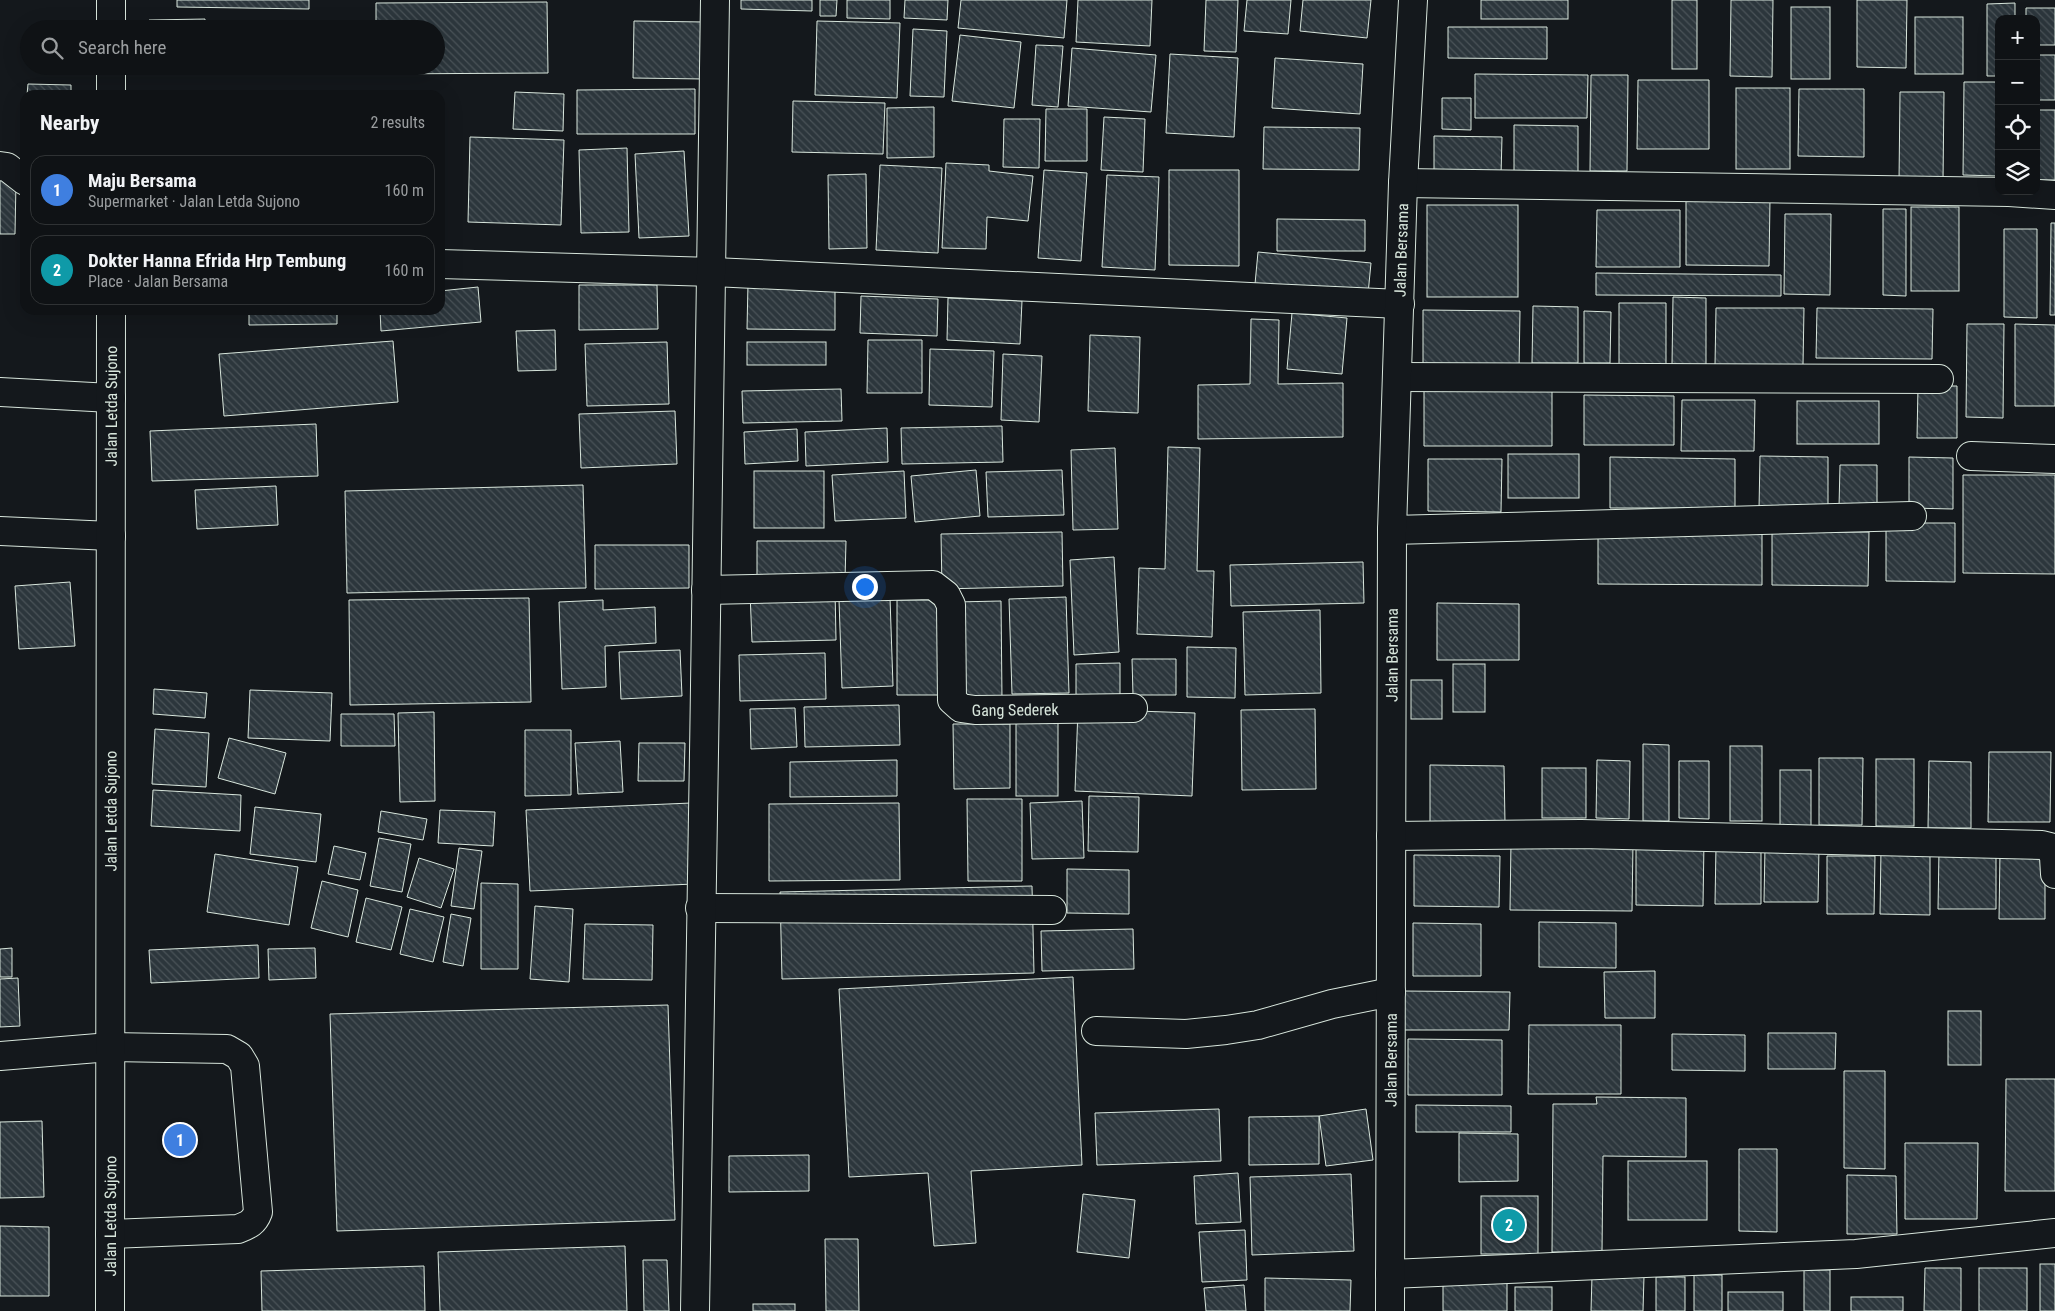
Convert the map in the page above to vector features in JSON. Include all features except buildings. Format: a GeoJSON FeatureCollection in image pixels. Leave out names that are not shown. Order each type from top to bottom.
{"type":"FeatureCollection","features":[{"type":"Feature","properties":{"kind":"main road"},"geometry":{"type":"LineString","coordinates":[[111,0],[111,20]]}},
{"type":"Feature","properties":{"kind":"main road"},"geometry":{"type":"LineString","coordinates":[[695,1311],[700,908],[713,272],[715,0]]}},
{"type":"Feature","properties":{"kind":"main road","name":"Jalan Bersama"},"geometry":{"type":"LineString","coordinates":[[1390,1311],[1392,530],[1403,183],[1413,0]]}},
{"type":"Feature","properties":{"kind":"main road"},"geometry":{"type":"LineString","coordinates":[[111,75],[111,90]]}},
{"type":"Feature","properties":{"kind":"main road"},"geometry":{"type":"LineString","coordinates":[[0,166],[7,166],[20,177]]}},
{"type":"Feature","properties":{"kind":"main road"},"geometry":{"type":"LineString","coordinates":[[1403,183],[1989,192],[2055,195]]}},
{"type":"Feature","properties":{"kind":"main road"},"geometry":{"type":"LineString","coordinates":[[445,264],[713,272],[1400,304]]}},
{"type":"Feature","properties":{"kind":"main road","name":"Jalan Letda Sujono"},"geometry":{"type":"LineString","coordinates":[[110,1311],[111,315]]}},
{"type":"Feature","properties":{"kind":"main road"},"geometry":{"type":"LineString","coordinates":[[1398,377],[1939,378]]}},
{"type":"Feature","properties":{"kind":"main road"},"geometry":{"type":"LineString","coordinates":[[0,392],[111,398]]}},
{"type":"Feature","properties":{"kind":"main road"},"geometry":{"type":"LineString","coordinates":[[1971,456],[2055,459]]}},
{"type":"Feature","properties":{"kind":"main road"},"geometry":{"type":"LineString","coordinates":[[1392,530],[1912,516]]}},
{"type":"Feature","properties":{"kind":"main road"},"geometry":{"type":"LineString","coordinates":[[0,531],[111,536]]}},
{"type":"Feature","properties":{"kind":"main road","name":"Gang Sederek"},"geometry":{"type":"LineString","coordinates":[[706,590],[933,585],[946,595],[951,605],[952,700],[956,706],[975,710],[1133,708]]}},
{"type":"Feature","properties":{"kind":"main road"},"geometry":{"type":"LineString","coordinates":[[1391,836],[1581,834],[2042,845],[2050,847],[2054,858],[2055,874]]}},
{"type":"Feature","properties":{"kind":"main road"},"geometry":{"type":"LineString","coordinates":[[700,908],[1052,910]]}},
{"type":"Feature","properties":{"kind":"main road"},"geometry":{"type":"LineString","coordinates":[[1096,1031],[1186,1034],[1226,1030],[1258,1025],[1332,1004],[1391,992]]}},
{"type":"Feature","properties":{"kind":"main road"},"geometry":{"type":"LineString","coordinates":[[0,1056],[110,1047],[226,1049],[239,1056],[245,1066],[258,1212],[255,1219],[238,1229],[110,1234]]}},
{"type":"Feature","properties":{"kind":"main road"},"geometry":{"type":"LineString","coordinates":[[1390,1274],[1856,1254],[2055,1233]]}},
{"type":"Feature","properties":{"kind":"place","name":"Maju Bersama"},"geometry":{"type":"Point","coordinates":[180,1140]}},
{"type":"Feature","properties":{"kind":"place","name":"Dokter Hanna Efrida Hrp Tembung"},"geometry":{"type":"Point","coordinates":[1509,1225]}}]}
